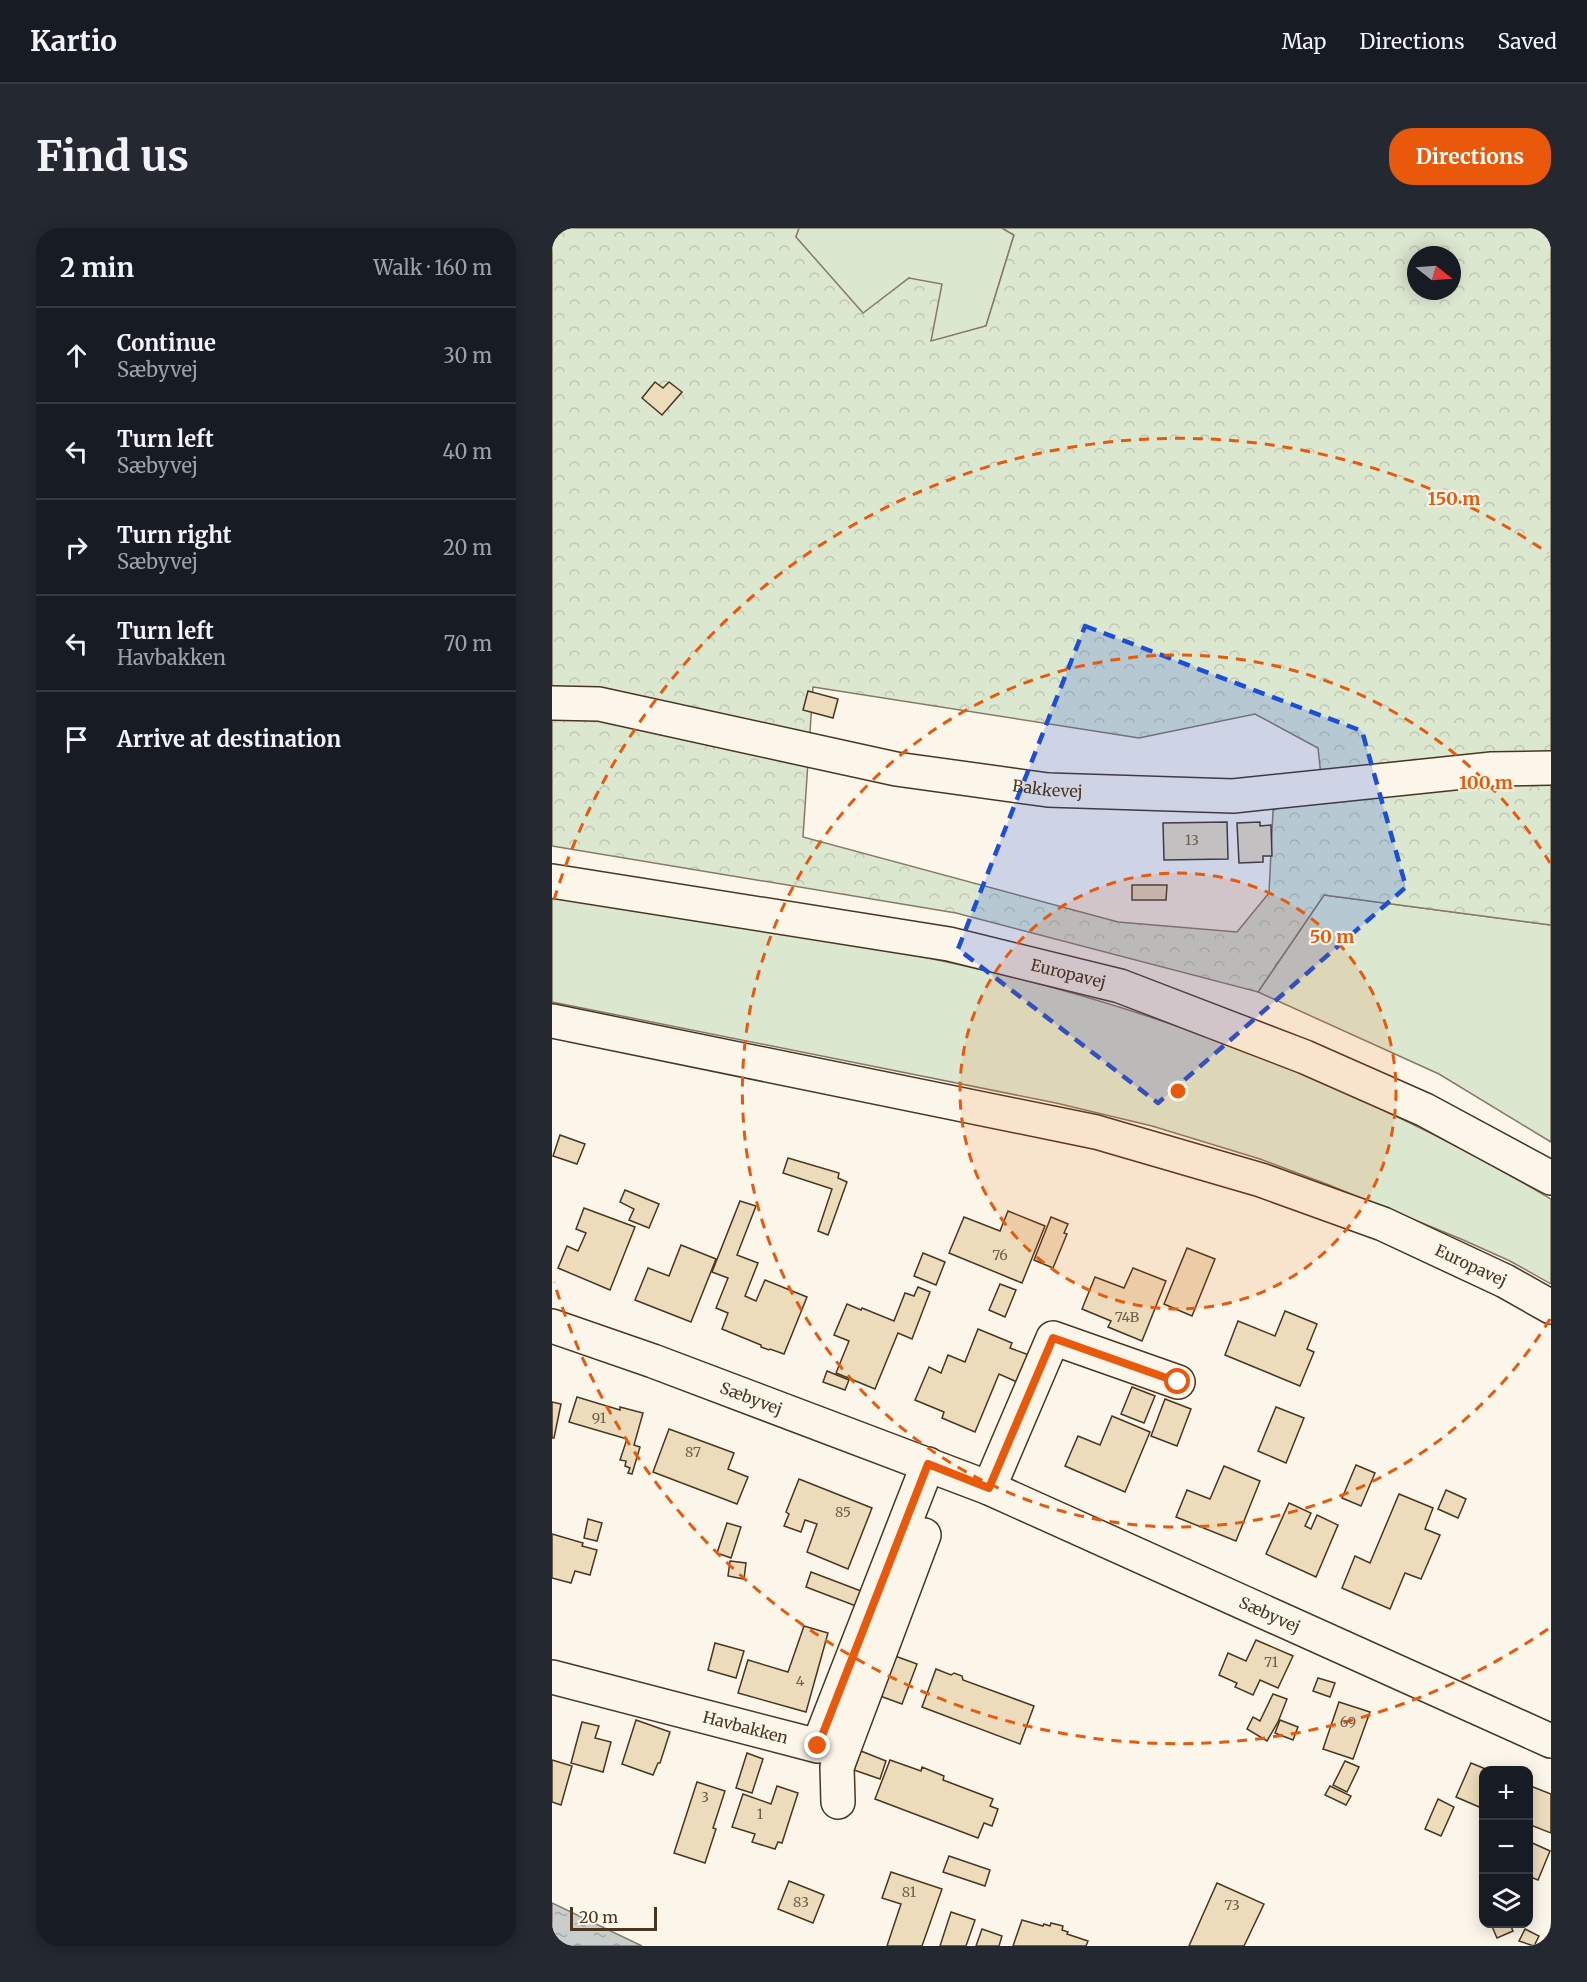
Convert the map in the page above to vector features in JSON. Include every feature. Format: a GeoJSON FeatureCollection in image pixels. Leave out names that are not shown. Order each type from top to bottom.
{"type":"FeatureCollection","features":[{"type":"Feature","properties":{"kind":"street","name":"Bakkevej"},"geometry":{"type":"LineString","coordinates":[[552,703],[599,704],[896,769],[1048,790],[1233,796],[1492,769],[1551,768]]}},
{"type":"Feature","properties":{"kind":"street","name":"Europavej"},"geometry":{"type":"LineString","coordinates":[[552,881],[949,944],[1120,986],[1305,1057],[1425,1110],[1551,1178]]}},
{"type":"Feature","properties":{"kind":"street","name":"Europavej"},"geometry":{"type":"LineString","coordinates":[[552,1021],[1085,1129],[1118,1138],[1261,1179],[1383,1224],[1505,1281],[1551,1307]]}},
{"type":"Feature","properties":{"kind":"street","name":"Sæbyvej"},"geometry":{"type":"LineString","coordinates":[[552,1326],[653,1361],[989,1488],[1551,1741]]}},
{"type":"Feature","properties":{"kind":"street"},"geometry":{"type":"LineString","coordinates":[[989,1488],[1053,1338],[1178,1382]]}},
{"type":"Feature","properties":{"kind":"street","name":"Havbakken"},"geometry":{"type":"LineString","coordinates":[[552,1677],[818,1746],[938,1468]]}},
{"type":"Feature","properties":{"kind":"street"},"geometry":{"type":"LineString","coordinates":[[838,1802],[837,1767],[938,1468]]}},
{"type":"Feature","properties":{"kind":"highlighted area"},"geometry":{"type":"Polygon","coordinates":[[[1085,626],[1362,731],[1406,887],[1158,1103],[958,949],[1085,626]]]}},
{"type":"Feature","properties":{"kind":"green space"},"geometry":{"type":"Polygon","coordinates":[[[552,228],[799,228],[796,237],[863,313],[909,278],[942,284],[931,341],[986,326],[1014,235],[1002,228],[1551,228],[1551,925],[1324,895],[1258,992],[956,913],[552,846],[552,228]],[[813,687],[803,837],[1118,922],[1237,932],[1269,893],[1273,811],[1321,776],[1318,748],[1255,714],[1139,738],[813,687]]]}},
{"type":"Feature","properties":{"kind":"green space"},"geometry":{"type":"Polygon","coordinates":[[[799,228],[1002,228],[1014,235],[986,326],[930,342],[909,278],[863,314],[795,237],[799,228]]]}},
{"type":"Feature","properties":{"kind":"green space"},"geometry":{"type":"Polygon","coordinates":[[[1324,895],[1551,925],[1551,1142],[1439,1074],[1258,992],[1324,895]]]}},
{"type":"Feature","properties":{"kind":"green space"},"geometry":{"type":"Polygon","coordinates":[[[552,898],[817,937],[974,968],[1124,1009],[1272,1061],[1414,1125],[1551,1199],[1551,1284],[1510,1261],[1461,1239],[1329,1185],[1260,1159],[1152,1126],[1056,1103],[552,1002],[552,898]]]}},
{"type":"Feature","properties":{"kind":"water"},"geometry":{"type":"Polygon","coordinates":[[[552,1903],[642,1946],[552,1946],[552,1903]]]}},
{"type":"Feature","properties":{"kind":"building"},"geometry":{"type":"Polygon","coordinates":[[[655,382],[663,388],[669,382],[682,392],[662,415],[642,398],[655,382]]]}},
{"type":"Feature","properties":{"kind":"building"},"geometry":{"type":"Polygon","coordinates":[[[808,691],[838,699],[833,718],[803,710],[808,691]]]}},
{"type":"Feature","properties":{"kind":"building"},"geometry":{"type":"Polygon","coordinates":[[[1227,822],[1228,859],[1164,860],[1163,823],[1227,822]]]}},
{"type":"Feature","properties":{"kind":"building"},"geometry":{"type":"Polygon","coordinates":[[[1260,822],[1260,826],[1271,825],[1272,856],[1263,856],[1263,862],[1239,863],[1237,823],[1260,822]]]}},
{"type":"Feature","properties":{"kind":"building"},"geometry":{"type":"Polygon","coordinates":[[[1132,885],[1167,885],[1166,900],[1132,900],[1132,885]]]}},
{"type":"Feature","properties":{"kind":"building"},"geometry":{"type":"Polygon","coordinates":[[[560,1135],[585,1144],[577,1164],[553,1156],[560,1135]]]}},
{"type":"Feature","properties":{"kind":"building"},"geometry":{"type":"Polygon","coordinates":[[[788,1158],[839,1173],[838,1178],[847,1182],[828,1235],[818,1231],[832,1189],[783,1173],[788,1158]]]}},
{"type":"Feature","properties":{"kind":"building"},"geometry":{"type":"Polygon","coordinates":[[[625,1190],[659,1204],[649,1228],[629,1220],[634,1209],[620,1202],[625,1190]]]}},
{"type":"Feature","properties":{"kind":"building"},"geometry":{"type":"Polygon","coordinates":[[[740,1201],[756,1206],[737,1255],[758,1263],[745,1296],[756,1301],[765,1280],[807,1297],[784,1354],[761,1347],[761,1345],[722,1329],[728,1313],[716,1308],[728,1278],[712,1272],[740,1201]]]}},
{"type":"Feature","properties":{"kind":"building"},"geometry":{"type":"Polygon","coordinates":[[[584,1208],[635,1227],[610,1290],[558,1268],[567,1246],[578,1251],[586,1233],[576,1229],[584,1208]]]}},
{"type":"Feature","properties":{"kind":"building"},"geometry":{"type":"Polygon","coordinates":[[[1008,1211],[1045,1226],[1022,1283],[949,1253],[964,1217],[1000,1231],[1008,1211]]]}},
{"type":"Feature","properties":{"kind":"building"},"geometry":{"type":"Polygon","coordinates":[[[1051,1217],[1068,1224],[1064,1233],[1067,1234],[1053,1268],[1034,1260],[1051,1217]]]}},
{"type":"Feature","properties":{"kind":"building"},"geometry":{"type":"Polygon","coordinates":[[[681,1245],[716,1259],[691,1322],[635,1300],[648,1268],[669,1276],[681,1245]]]}},
{"type":"Feature","properties":{"kind":"building"},"geometry":{"type":"Polygon","coordinates":[[[1187,1248],[1215,1259],[1192,1316],[1164,1304],[1187,1248]]]}},
{"type":"Feature","properties":{"kind":"building"},"geometry":{"type":"Polygon","coordinates":[[[923,1253],[945,1262],[936,1285],[914,1276],[923,1253]]]}},
{"type":"Feature","properties":{"kind":"building"},"geometry":{"type":"Polygon","coordinates":[[[1133,1268],[1166,1281],[1142,1341],[1108,1327],[1111,1321],[1082,1309],[1095,1277],[1124,1288],[1133,1268]]]}},
{"type":"Feature","properties":{"kind":"building"},"geometry":{"type":"Polygon","coordinates":[[[1000,1284],[1016,1290],[1005,1317],[989,1310],[1000,1284]]]}},
{"type":"Feature","properties":{"kind":"building"},"geometry":{"type":"Polygon","coordinates":[[[918,1287],[930,1292],[912,1339],[898,1333],[875,1389],[836,1373],[849,1341],[834,1335],[847,1304],[894,1321],[905,1293],[914,1296],[918,1287]]]}},
{"type":"Feature","properties":{"kind":"building"},"geometry":{"type":"Polygon","coordinates":[[[1285,1311],[1317,1324],[1307,1349],[1314,1352],[1300,1386],[1225,1355],[1238,1321],[1275,1336],[1285,1311]]]}},
{"type":"Feature","properties":{"kind":"building"},"geometry":{"type":"Polygon","coordinates":[[[978,1329],[1012,1343],[1010,1348],[1029,1355],[1017,1382],[999,1374],[975,1432],[942,1418],[944,1412],[915,1400],[929,1367],[941,1373],[948,1355],[965,1362],[978,1329]]]}},
{"type":"Feature","properties":{"kind":"building"},"geometry":{"type":"Polygon","coordinates":[[[827,1371],[849,1380],[845,1390],[823,1382],[827,1371]]]}},
{"type":"Feature","properties":{"kind":"building"},"geometry":{"type":"Polygon","coordinates":[[[1132,1387],[1155,1396],[1144,1423],[1121,1414],[1132,1387]]]}},
{"type":"Feature","properties":{"kind":"building"},"geometry":{"type":"Polygon","coordinates":[[[577,1397],[620,1410],[620,1407],[643,1413],[634,1445],[640,1447],[632,1474],[628,1473],[630,1468],[625,1466],[626,1461],[620,1460],[627,1439],[569,1422],[577,1397]]]}},
{"type":"Feature","properties":{"kind":"building"},"geometry":{"type":"Polygon","coordinates":[[[1165,1399],[1191,1409],[1177,1446],[1151,1436],[1165,1399]]]}},
{"type":"Feature","properties":{"kind":"building"},"geometry":{"type":"Polygon","coordinates":[[[552,1402],[561,1404],[554,1438],[552,1438],[552,1402]]]}},
{"type":"Feature","properties":{"kind":"building"},"geometry":{"type":"Polygon","coordinates":[[[1276,1407],[1304,1418],[1286,1463],[1258,1451],[1276,1407]]]}},
{"type":"Feature","properties":{"kind":"building"},"geometry":{"type":"Polygon","coordinates":[[[1112,1416],[1150,1432],[1125,1492],[1065,1466],[1078,1436],[1100,1445],[1112,1416]]]}},
{"type":"Feature","properties":{"kind":"building"},"geometry":{"type":"Polygon","coordinates":[[[669,1429],[734,1453],[728,1469],[748,1477],[737,1504],[653,1472],[669,1429]]]}},
{"type":"Feature","properties":{"kind":"building"},"geometry":{"type":"Polygon","coordinates":[[[1356,1465],[1375,1473],[1361,1506],[1342,1498],[1356,1465]]]}},
{"type":"Feature","properties":{"kind":"building"},"geometry":{"type":"Polygon","coordinates":[[[1224,1466],[1260,1481],[1236,1541],[1176,1517],[1187,1490],[1210,1499],[1224,1466]]]}},
{"type":"Feature","properties":{"kind":"building"},"geometry":{"type":"Polygon","coordinates":[[[799,1479],[872,1508],[848,1569],[807,1552],[817,1524],[805,1520],[801,1532],[784,1526],[789,1514],[786,1512],[799,1479]]]}},
{"type":"Feature","properties":{"kind":"building"},"geometry":{"type":"Polygon","coordinates":[[[1446,1490],[1466,1499],[1458,1518],[1438,1509],[1446,1490]]]}},
{"type":"Feature","properties":{"kind":"building"},"geometry":{"type":"Polygon","coordinates":[[[1399,1494],[1433,1508],[1425,1529],[1440,1535],[1421,1579],[1405,1573],[1390,1609],[1342,1588],[1355,1556],[1370,1563],[1399,1494]]]}},
{"type":"Feature","properties":{"kind":"building"},"geometry":{"type":"Polygon","coordinates":[[[1289,1503],[1311,1513],[1305,1526],[1311,1529],[1317,1515],[1338,1525],[1316,1577],[1266,1554],[1289,1503]]]}},
{"type":"Feature","properties":{"kind":"building"},"geometry":{"type":"Polygon","coordinates":[[[588,1519],[602,1523],[597,1541],[584,1538],[588,1519]]]}},
{"type":"Feature","properties":{"kind":"building"},"geometry":{"type":"Polygon","coordinates":[[[727,1523],[741,1527],[731,1558],[717,1553],[727,1523]]]}},
{"type":"Feature","properties":{"kind":"building"},"geometry":{"type":"Polygon","coordinates":[[[552,1534],[583,1543],[582,1546],[597,1550],[590,1575],[575,1571],[571,1583],[552,1578],[552,1534]]]}},
{"type":"Feature","properties":{"kind":"building"},"geometry":{"type":"Polygon","coordinates":[[[730,1561],[746,1563],[744,1579],[728,1576],[730,1561]]]}},
{"type":"Feature","properties":{"kind":"building"},"geometry":{"type":"Polygon","coordinates":[[[811,1572],[861,1591],[856,1606],[806,1587],[811,1572]]]}},
{"type":"Feature","properties":{"kind":"building"},"geometry":{"type":"Polygon","coordinates":[[[804,1626],[828,1633],[806,1712],[738,1693],[748,1660],[788,1672],[804,1626]]]}},
{"type":"Feature","properties":{"kind":"building"},"geometry":{"type":"Polygon","coordinates":[[[1256,1640],[1293,1656],[1278,1688],[1260,1680],[1253,1695],[1235,1687],[1237,1683],[1219,1675],[1228,1653],[1246,1661],[1256,1640]]]}},
{"type":"Feature","properties":{"kind":"building"},"geometry":{"type":"Polygon","coordinates":[[[715,1643],[744,1651],[736,1678],[708,1670],[715,1643]]]}},
{"type":"Feature","properties":{"kind":"building"},"geometry":{"type":"Polygon","coordinates":[[[895,1656],[917,1664],[902,1704],[880,1696],[895,1656]]]}},
{"type":"Feature","properties":{"kind":"building"},"geometry":{"type":"Polygon","coordinates":[[[936,1669],[951,1675],[954,1673],[962,1676],[963,1680],[1034,1706],[1020,1744],[922,1707],[936,1669]]]}},
{"type":"Feature","properties":{"kind":"building"},"geometry":{"type":"Polygon","coordinates":[[[1318,1678],[1335,1683],[1330,1697],[1313,1691],[1318,1678]]]}},
{"type":"Feature","properties":{"kind":"building"},"geometry":{"type":"Polygon","coordinates":[[[1273,1694],[1287,1699],[1267,1741],[1247,1729],[1253,1717],[1260,1721],[1273,1694]]]}},
{"type":"Feature","properties":{"kind":"building"},"geometry":{"type":"Polygon","coordinates":[[[1339,1702],[1370,1712],[1353,1759],[1323,1749],[1339,1702]]]}},
{"type":"Feature","properties":{"kind":"building"},"geometry":{"type":"Polygon","coordinates":[[[636,1720],[670,1732],[660,1763],[653,1775],[622,1764],[636,1720]]]}},
{"type":"Feature","properties":{"kind":"building"},"geometry":{"type":"Polygon","coordinates":[[[1280,1720],[1298,1727],[1293,1740],[1275,1733],[1280,1720]]]}},
{"type":"Feature","properties":{"kind":"building"},"geometry":{"type":"Polygon","coordinates":[[[582,1722],[599,1726],[595,1738],[611,1742],[603,1772],[571,1763],[582,1722]]]}},
{"type":"Feature","properties":{"kind":"building"},"geometry":{"type":"Polygon","coordinates":[[[861,1751],[886,1761],[880,1779],[854,1770],[861,1751]]]}},
{"type":"Feature","properties":{"kind":"building"},"geometry":{"type":"Polygon","coordinates":[[[747,1753],[763,1759],[752,1793],[736,1788],[747,1753]]]}},
{"type":"Feature","properties":{"kind":"building"},"geometry":{"type":"Polygon","coordinates":[[[552,1760],[572,1766],[561,1805],[552,1802],[552,1760]]]}},
{"type":"Feature","properties":{"kind":"building"},"geometry":{"type":"Polygon","coordinates":[[[890,1760],[921,1771],[922,1767],[944,1776],[943,1780],[993,1799],[990,1806],[998,1809],[992,1826],[984,1823],[978,1838],[875,1799],[890,1760]]]}},
{"type":"Feature","properties":{"kind":"building"},"geometry":{"type":"Polygon","coordinates":[[[1345,1761],[1359,1767],[1347,1792],[1333,1785],[1345,1761]]]}},
{"type":"Feature","properties":{"kind":"building"},"geometry":{"type":"Polygon","coordinates":[[[1471,1763],[1479,1766],[1479,1807],[1456,1797],[1471,1763]]]}},
{"type":"Feature","properties":{"kind":"building"},"geometry":{"type":"Polygon","coordinates":[[[697,1782],[725,1791],[705,1863],[674,1853],[697,1782]]]}},
{"type":"Feature","properties":{"kind":"building"},"geometry":{"type":"Polygon","coordinates":[[[777,1786],[798,1793],[782,1843],[778,1842],[775,1849],[752,1842],[755,1834],[732,1827],[743,1794],[771,1804],[777,1786]]]}},
{"type":"Feature","properties":{"kind":"building"},"geometry":{"type":"Polygon","coordinates":[[[1330,1786],[1351,1796],[1346,1805],[1325,1795],[1330,1786]]]}},
{"type":"Feature","properties":{"kind":"building"},"geometry":{"type":"Polygon","coordinates":[[[1533,1787],[1551,1794],[1551,1833],[1533,1826],[1533,1787]]]}},
{"type":"Feature","properties":{"kind":"building"},"geometry":{"type":"Polygon","coordinates":[[[1438,1799],[1454,1807],[1441,1836],[1425,1829],[1438,1799]]]}},
{"type":"Feature","properties":{"kind":"building"},"geometry":{"type":"Polygon","coordinates":[[[1533,1843],[1550,1851],[1538,1880],[1533,1878],[1533,1843]]]}},
{"type":"Feature","properties":{"kind":"building"},"geometry":{"type":"Polygon","coordinates":[[[949,1856],[990,1870],[985,1886],[943,1872],[949,1856]]]}},
{"type":"Feature","properties":{"kind":"building"},"geometry":{"type":"Polygon","coordinates":[[[891,1872],[942,1889],[922,1946],[887,1946],[901,1904],[882,1898],[891,1872]]]}},
{"type":"Feature","properties":{"kind":"building"},"geometry":{"type":"Polygon","coordinates":[[[789,1881],[824,1895],[813,1923],[778,1909],[789,1881]]]}},
{"type":"Feature","properties":{"kind":"building"},"geometry":{"type":"Polygon","coordinates":[[[1217,1883],[1264,1904],[1244,1946],[1189,1946],[1217,1883]]]}},
{"type":"Feature","properties":{"kind":"building"},"geometry":{"type":"Polygon","coordinates":[[[951,1912],[975,1920],[966,1946],[940,1946],[951,1912]]]}},
{"type":"Feature","properties":{"kind":"building"},"geometry":{"type":"Polygon","coordinates":[[[1022,1920],[1043,1926],[1044,1924],[1050,1926],[1051,1923],[1063,1926],[1062,1930],[1068,1932],[1067,1934],[1088,1941],[1086,1946],[1013,1946],[1022,1920]]]}},
{"type":"Feature","properties":{"kind":"building"},"geometry":{"type":"Polygon","coordinates":[[[1493,1928],[1512,1928],[1513,1931],[1497,1938],[1493,1928]]]}},
{"type":"Feature","properties":{"kind":"building"},"geometry":{"type":"Polygon","coordinates":[[[982,1929],[1002,1936],[999,1946],[976,1946],[982,1929]]]}},
{"type":"Feature","properties":{"kind":"building"},"geometry":{"type":"Polygon","coordinates":[[[1525,1929],[1539,1936],[1534,1946],[1519,1941],[1525,1929]]]}},
{"type":"Feature","properties":{"kind":"route"},"geometry":{"type":"LineString","coordinates":[[818,1746],[928,1464],[989,1488],[1053,1338],[1178,1382]]}}]}
